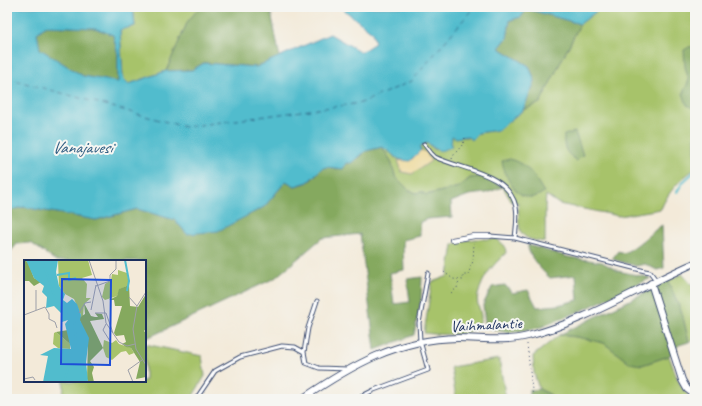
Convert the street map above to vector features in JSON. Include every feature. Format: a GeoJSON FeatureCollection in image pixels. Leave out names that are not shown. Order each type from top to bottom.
{"type":"FeatureCollection","features":[{"type":"Feature","properties":{"kind":"street"},"geometry":{"type":"LineString","coordinates":[[452,240],[474,236],[490,236]]}},
{"type":"Feature","properties":{"kind":"street","name":"Vaihmalantie"},"geometry":{"type":"LineString","coordinates":[[302,399],[348,369],[402,345],[420,341],[458,338],[490,340],[526,336],[570,322],[695,263]]}},
{"type":"Feature","properties":{"kind":"street"},"geometry":{"type":"LineString","coordinates":[[653,282],[682,380],[695,395]]}},
{"type":"Feature","properties":{"kind":"lane"},"geometry":{"type":"LineString","coordinates":[[424,144],[430,154],[451,163],[488,175],[510,190],[516,208],[515,238]]}},
{"type":"Feature","properties":{"kind":"lane"},"geometry":{"type":"LineString","coordinates":[[490,236],[515,238],[650,272],[653,282]]}},
{"type":"Feature","properties":{"kind":"lane"},"geometry":{"type":"LineString","coordinates":[[356,399],[374,390],[428,370],[420,341],[419,323],[428,272]]}},
{"type":"Feature","properties":{"kind":"lane"},"geometry":{"type":"LineString","coordinates":[[317,301],[308,328],[304,352],[306,363],[319,368],[348,369]]}},
{"type":"Feature","properties":{"kind":"lane"},"geometry":{"type":"LineString","coordinates":[[196,399],[215,371],[240,357],[282,346],[295,347],[304,352]]}},
{"type":"Feature","properties":{"kind":"path"},"geometry":{"type":"LineString","coordinates":[[451,163],[453,154],[464,143],[465,137]]}},
{"type":"Feature","properties":{"kind":"path"},"geometry":{"type":"LineString","coordinates":[[451,293],[457,288],[459,281],[463,280],[462,276],[468,275],[471,265],[474,236]]}},
{"type":"Feature","properties":{"kind":"path"},"geometry":{"type":"LineString","coordinates":[[444,272],[453,280],[459,281]]}},
{"type":"Feature","properties":{"kind":"path"},"geometry":{"type":"LineString","coordinates":[[526,336],[533,399]]}},
{"type":"Feature","properties":{"kind":"green space"},"geometry":{"type":"Polygon","coordinates":[[[133,7],[200,7],[188,21],[166,71],[129,84],[123,78],[120,29],[135,26],[133,7]]]}},
{"type":"Feature","properties":{"kind":"green space"},"geometry":{"type":"Polygon","coordinates":[[[200,7],[270,7],[280,58],[256,67],[204,63],[192,70],[166,71],[188,21],[200,7]]]}},
{"type":"Feature","properties":{"kind":"green space"},"geometry":{"type":"Polygon","coordinates":[[[602,7],[695,7],[695,169],[675,186],[661,209],[619,216],[559,204],[546,195],[545,242],[535,241],[523,235],[519,226],[518,203],[511,201],[503,187],[481,177],[470,178],[459,187],[426,195],[422,192],[416,193],[409,190],[395,176],[391,161],[382,147],[391,152],[395,158],[427,143],[435,150],[451,142],[452,136],[473,138],[478,133],[498,130],[523,110],[540,103],[580,24],[602,7]]]}},
{"type":"Feature","properties":{"kind":"green space"},"geometry":{"type":"Polygon","coordinates":[[[527,9],[580,24],[540,103],[523,110],[535,81],[529,66],[499,48],[507,38],[510,20],[521,17],[527,9]]]}},
{"type":"Feature","properties":{"kind":"green space"},"geometry":{"type":"Polygon","coordinates":[[[46,26],[95,28],[113,35],[118,54],[118,83],[83,76],[39,49],[37,33],[46,26]]]}},
{"type":"Feature","properties":{"kind":"green space"},"geometry":{"type":"Polygon","coordinates":[[[691,46],[695,54],[695,109],[687,105],[683,93],[689,80],[685,67],[684,50],[691,46]]]}},
{"type":"Feature","properties":{"kind":"green space"},"geometry":{"type":"Polygon","coordinates":[[[575,132],[583,155],[577,161],[570,156],[564,144],[564,135],[575,132]]]}},
{"type":"Feature","properties":{"kind":"green space"},"geometry":{"type":"Polygon","coordinates":[[[382,147],[391,161],[395,176],[409,190],[416,193],[422,192],[426,195],[459,187],[470,178],[481,177],[503,187],[486,193],[469,195],[451,202],[452,217],[427,219],[420,222],[420,236],[403,240],[404,270],[390,273],[394,304],[410,302],[407,279],[422,277],[421,300],[414,335],[375,350],[360,234],[322,238],[275,278],[146,339],[146,260],[55,260],[31,243],[17,244],[7,256],[7,211],[23,207],[96,220],[137,209],[175,220],[187,234],[264,207],[286,181],[295,186],[308,182],[323,168],[331,167],[337,169],[360,157],[366,151],[382,147]]]}},
{"type":"Feature","properties":{"kind":"green space"},"geometry":{"type":"Polygon","coordinates":[[[510,159],[527,168],[544,192],[536,196],[529,197],[522,195],[516,190],[507,177],[502,161],[510,159]]]}},
{"type":"Feature","properties":{"kind":"green space"},"geometry":{"type":"Polygon","coordinates":[[[662,225],[664,268],[657,270],[645,264],[636,266],[612,259],[618,251],[624,253],[662,225]]]}},
{"type":"Feature","properties":{"kind":"green space"},"geometry":{"type":"Polygon","coordinates":[[[497,239],[505,246],[506,253],[496,262],[480,288],[477,298],[481,316],[479,325],[466,332],[457,334],[424,333],[432,282],[448,276],[453,245],[461,241],[497,239]]]}},
{"type":"Feature","properties":{"kind":"green space"},"geometry":{"type":"Polygon","coordinates":[[[528,245],[568,257],[602,262],[618,271],[651,278],[585,309],[539,328],[509,333],[492,329],[485,325],[483,305],[492,287],[505,285],[512,293],[528,290],[537,307],[558,305],[578,300],[576,275],[550,278],[532,258],[528,245]]]}},
{"type":"Feature","properties":{"kind":"green space"},"geometry":{"type":"Polygon","coordinates":[[[682,274],[691,284],[695,285],[695,339],[689,342],[682,313],[668,281],[682,274]]]}},
{"type":"Feature","properties":{"kind":"green space"},"geometry":{"type":"Polygon","coordinates":[[[668,281],[682,313],[689,342],[679,345],[669,356],[642,365],[629,363],[604,343],[559,335],[668,281]]]}},
{"type":"Feature","properties":{"kind":"green space"},"geometry":{"type":"Polygon","coordinates":[[[559,335],[604,343],[629,362],[642,365],[669,356],[681,385],[693,399],[552,399],[551,395],[539,389],[534,373],[533,356],[559,335]]]}},
{"type":"Feature","properties":{"kind":"green space"},"geometry":{"type":"Polygon","coordinates":[[[146,344],[202,356],[205,376],[191,399],[63,399],[64,382],[146,382],[146,344]]]}},
{"type":"Feature","properties":{"kind":"green space"},"geometry":{"type":"Polygon","coordinates":[[[499,359],[506,399],[456,399],[451,367],[499,359]]]}},
{"type":"Feature","properties":{"kind":"green space"},"geometry":{"type":"Polygon","coordinates":[[[539,389],[551,395],[552,399],[529,399],[529,390],[539,389]]]}},
{"type":"Feature","properties":{"kind":"sand"},"geometry":{"type":"Polygon","coordinates":[[[421,150],[426,152],[431,161],[412,174],[402,172],[398,160],[405,161],[411,159],[421,150]]]}},
{"type":"Feature","properties":{"kind":"water","name":"Vanajavesi"},"geometry":{"type":"Polygon","coordinates":[[[7,7],[133,7],[135,26],[120,30],[123,78],[129,84],[166,71],[192,70],[204,63],[256,67],[330,34],[361,52],[375,43],[372,32],[344,10],[346,7],[602,7],[580,24],[527,9],[521,17],[510,20],[507,38],[499,48],[529,66],[535,81],[523,110],[498,130],[478,133],[472,140],[466,136],[456,138],[452,136],[451,147],[443,150],[438,150],[427,143],[419,147],[421,150],[410,161],[400,160],[382,147],[366,151],[351,163],[346,163],[343,169],[326,167],[321,169],[308,182],[295,186],[286,181],[264,207],[218,231],[187,234],[175,220],[137,209],[96,220],[23,207],[7,211],[7,7]],[[46,26],[37,33],[40,49],[83,76],[118,82],[118,54],[113,35],[95,28],[46,26]]]}},
{"type":"Feature","properties":{"kind":"waterway"},"geometry":{"type":"LineString","coordinates":[[695,54],[695,67]]}},
{"type":"Feature","properties":{"kind":"waterway"},"geometry":{"type":"LineString","coordinates":[[677,192],[683,182],[695,171]]}},
{"type":"Feature","properties":{"kind":"ferry route"},"geometry":{"type":"LineString","coordinates":[[7,78],[185,127],[361,103],[412,81],[474,7]]}}]}
